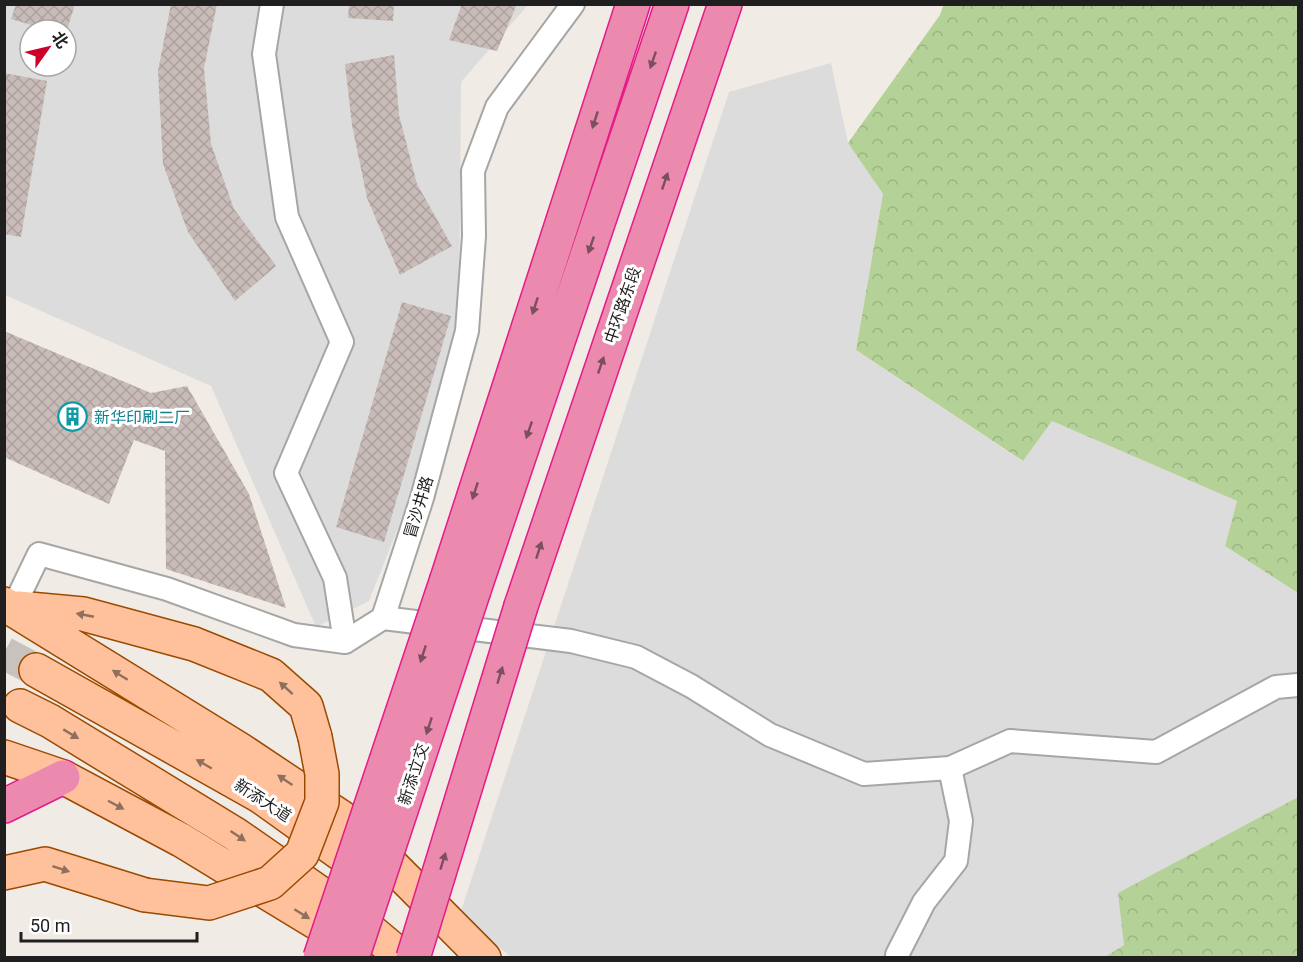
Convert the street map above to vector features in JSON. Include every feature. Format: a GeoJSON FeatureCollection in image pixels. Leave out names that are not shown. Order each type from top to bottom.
{"type":"FeatureCollection","features":[{"type":"Feature","properties":{"kind":"highway"},"geometry":{"type":"LineString","coordinates":[[461,584],[633,4]]}},
{"type":"Feature","properties":{"kind":"highway"},"geometry":{"type":"LineString","coordinates":[[320,957],[461,584],[672,4]]}},
{"type":"Feature","properties":{"kind":"highway","name":"中环路东段"},"geometry":{"type":"LineString","coordinates":[[413,957],[521,606],[725,4]]}},
{"type":"Feature","properties":{"kind":"highway","name":"新添立交"},"geometry":{"type":"LineString","coordinates":[[352,957],[461,584]]}},
{"type":"Feature","properties":{"kind":"highway"},"geometry":{"type":"LineString","coordinates":[[4,806],[63,777]]}},
{"type":"Feature","properties":{"kind":"main road"},"geometry":{"type":"LineString","coordinates":[[4,873],[45,864],[145,895],[209,903],[270,883],[302,854],[322,802],[322,774],[306,706],[271,675],[194,644],[83,614],[7,613]]}},
{"type":"Feature","properties":{"kind":"main road"},"geometry":{"type":"LineString","coordinates":[[7,613],[239,749],[350,823],[484,957]]}},
{"type":"Feature","properties":{"kind":"main road","name":"新添大道"},"geometry":{"type":"LineString","coordinates":[[36,670],[260,796],[370,875],[473,957]]}},
{"type":"Feature","properties":{"kind":"main road"},"geometry":{"type":"LineString","coordinates":[[20,706],[50,721],[235,834],[353,916],[403,957]]}},
{"type":"Feature","properties":{"kind":"main road"},"geometry":{"type":"LineString","coordinates":[[4,757],[63,777],[181,840],[375,957]]}},
{"type":"Feature","properties":{"kind":"street"},"geometry":{"type":"LineString","coordinates":[[272,4],[264,54],[287,217],[342,342],[286,473],[335,579],[345,642]]}},
{"type":"Feature","properties":{"kind":"street","name":"冒沙井路"},"geometry":{"type":"LineString","coordinates":[[383,618],[422,498],[467,331],[474,236],[472,171],[497,107],[573,4]]}},
{"type":"Feature","properties":{"kind":"street"},"geometry":{"type":"LineString","coordinates":[[7,613],[39,554],[167,589],[294,635],[345,642],[383,618],[571,641],[636,657],[691,686],[770,735],[864,774],[950,768],[1010,741],[1156,752],[1276,687],[1299,685]]}},
{"type":"Feature","properties":{"kind":"street"},"geometry":{"type":"LineString","coordinates":[[898,957],[924,902],[956,861],[961,821],[950,768]]}},
{"type":"Feature","properties":{"kind":"shaded area"},"geometry":{"type":"Polygon","coordinates":[[[5,5],[528,5],[461,82],[459,314],[409,500],[369,601],[316,627],[211,386],[5,295],[5,5]]]}},
{"type":"Feature","properties":{"kind":"shaded area"},"geometry":{"type":"Polygon","coordinates":[[[831,63],[848,143],[883,194],[856,350],[1022,461],[1052,421],[1237,501],[1225,546],[1298,593],[1298,797],[1235,832],[1124,945],[1105,957],[511,957],[460,914],[729,92],[831,63]]]}},
{"type":"Feature","properties":{"kind":"green space"},"geometry":{"type":"Polygon","coordinates":[[[944,4],[1298,5],[1298,593],[1225,546],[1237,501],[1052,421],[1023,461],[856,350],[883,194],[848,143],[940,15],[944,4]]]}},
{"type":"Feature","properties":{"kind":"green space"},"geometry":{"type":"Polygon","coordinates":[[[1298,797],[1298,957],[1105,957],[1124,945],[1118,893],[1298,797]]]}},
{"type":"Feature","properties":{"kind":"building"},"geometry":{"type":"Polygon","coordinates":[[[16,4],[75,4],[71,18],[18,18],[18,21],[11,19],[16,4]]]}},
{"type":"Feature","properties":{"kind":"building"},"geometry":{"type":"Polygon","coordinates":[[[171,4],[217,4],[204,68],[211,144],[234,209],[276,266],[235,301],[188,232],[163,164],[158,71],[171,4]]]}},
{"type":"Feature","properties":{"kind":"building"},"geometry":{"type":"Polygon","coordinates":[[[349,4],[394,4],[393,21],[348,18],[349,4]]]}},
{"type":"Feature","properties":{"kind":"building"},"geometry":{"type":"Polygon","coordinates":[[[462,4],[517,4],[497,51],[449,40],[462,4]]]}},
{"type":"Feature","properties":{"kind":"building"},"geometry":{"type":"Polygon","coordinates":[[[394,55],[399,115],[417,184],[452,246],[400,275],[367,198],[352,125],[345,64],[394,55]]]}},
{"type":"Feature","properties":{"kind":"building"},"geometry":{"type":"Polygon","coordinates":[[[4,73],[18,76],[18,78],[47,81],[21,237],[4,234],[4,73]]]}},
{"type":"Feature","properties":{"kind":"building"},"geometry":{"type":"Polygon","coordinates":[[[402,302],[451,316],[384,542],[336,527],[402,302]]]}},
{"type":"Feature","properties":{"kind":"building"},"geometry":{"type":"Polygon","coordinates":[[[4,331],[151,393],[187,386],[249,494],[286,608],[166,569],[165,451],[134,440],[109,504],[4,457],[4,331]]]}},
{"type":"Feature","properties":{"kind":"tunnel"},"geometry":{"type":"LineString","coordinates":[[4,653],[36,670]]}},
{"type":"Feature","properties":{"kind":"place","name":"新华印刷二厂"},"geometry":{"type":"Point","coordinates":[73,417]}}]}
